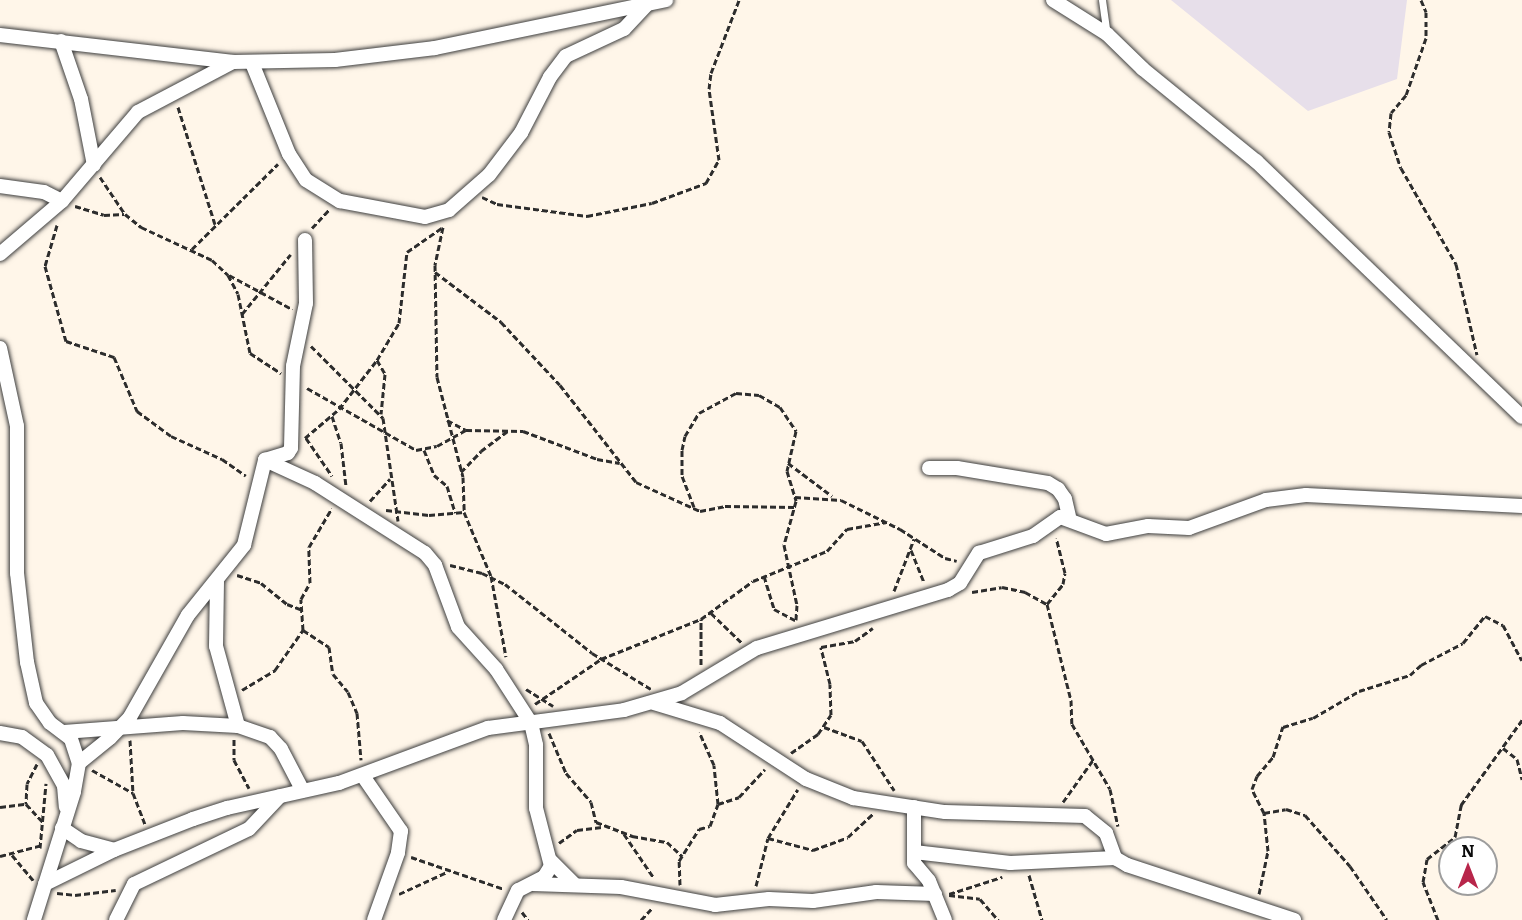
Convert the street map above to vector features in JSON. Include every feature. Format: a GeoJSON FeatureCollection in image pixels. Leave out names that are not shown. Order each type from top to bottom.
{"type":"FeatureCollection","features":[{"type":"Feature","properties":{"kind":"street"},"geometry":{"type":"LineString","coordinates":[[0,35],[252,63],[391,55],[666,0]]}},
{"type":"Feature","properties":{"kind":"street"},"geometry":{"type":"LineString","coordinates":[[1053,0],[1107,34],[1143,69],[1256,161],[1522,417]]}},
{"type":"Feature","properties":{"kind":"street"},"geometry":{"type":"LineString","coordinates":[[252,63],[289,154],[306,180],[340,201],[425,217],[448,210],[476,188],[521,133],[550,77],[566,56],[624,29],[646,4]]}},
{"type":"Feature","properties":{"kind":"street"},"geometry":{"type":"LineString","coordinates":[[61,41],[81,99],[94,165]]}},
{"type":"Feature","properties":{"kind":"street"},"geometry":{"type":"LineString","coordinates":[[0,254],[64,202],[138,112],[174,90],[233,62]]}},
{"type":"Feature","properties":{"kind":"street"},"geometry":{"type":"LineString","coordinates":[[0,186],[44,192],[64,202]]}},
{"type":"Feature","properties":{"kind":"street"},"geometry":{"type":"LineString","coordinates":[[265,460],[288,453],[291,448],[292,379],[306,303],[304,240]]}},
{"type":"Feature","properties":{"kind":"street"},"geometry":{"type":"LineString","coordinates":[[0,348],[16,426],[17,573],[27,662],[36,703],[50,723],[64,732],[77,751],[81,762],[43,882],[34,920]]}},
{"type":"Feature","properties":{"kind":"street"},"geometry":{"type":"LineString","coordinates":[[81,762],[126,727],[188,615],[217,582],[244,545],[265,460]]}},
{"type":"Feature","properties":{"kind":"street"},"geometry":{"type":"LineString","coordinates":[[265,460],[339,492],[425,552],[435,565],[458,627],[496,669],[530,719],[536,746],[536,808],[550,857],[575,885]]}},
{"type":"Feature","properties":{"kind":"street"},"geometry":{"type":"LineString","coordinates":[[929,468],[957,468],[1047,483],[1058,489],[1065,499],[1069,517]]}},
{"type":"Feature","properties":{"kind":"street"},"geometry":{"type":"LineString","coordinates":[[43,882],[114,850],[153,836],[255,801],[363,776],[488,728],[530,719],[659,701],[700,685],[750,651],[890,608],[960,583],[979,553],[1033,536],[1060,517],[1069,517],[1088,529],[1106,534],[1148,526],[1189,528],[1284,496],[1522,506]]}},
{"type":"Feature","properties":{"kind":"street"},"geometry":{"type":"LineString","coordinates":[[217,582],[216,646],[232,694],[238,726]]}},
{"type":"Feature","properties":{"kind":"street"},"geometry":{"type":"LineString","coordinates":[[659,701],[695,713],[739,735],[806,779],[853,798],[945,812],[1085,816],[1106,833],[1114,853]]}},
{"type":"Feature","properties":{"kind":"street"},"geometry":{"type":"LineString","coordinates":[[64,732],[183,723],[238,726],[270,737],[281,748],[303,791]]}},
{"type":"Feature","properties":{"kind":"street"},"geometry":{"type":"LineString","coordinates":[[0,733],[22,737],[47,755],[64,786],[67,812]]}},
{"type":"Feature","properties":{"kind":"street"},"geometry":{"type":"LineString","coordinates":[[363,776],[401,831],[398,853],[374,920]]}},
{"type":"Feature","properties":{"kind":"street"},"geometry":{"type":"LineString","coordinates":[[116,920],[128,890],[161,869],[249,829],[280,796]]}},
{"type":"Feature","properties":{"kind":"street"},"geometry":{"type":"LineString","coordinates":[[914,807],[914,863],[941,894],[945,920]]}},
{"type":"Feature","properties":{"kind":"street"},"geometry":{"type":"LineString","coordinates":[[60,833],[114,850]]}},
{"type":"Feature","properties":{"kind":"street"},"geometry":{"type":"LineString","coordinates":[[914,852],[1009,869],[1114,853],[1294,920]]}},
{"type":"Feature","properties":{"kind":"street"},"geometry":{"type":"LineString","coordinates":[[504,920],[522,887],[544,877],[550,857]]}},
{"type":"Feature","properties":{"kind":"street"},"geometry":{"type":"LineString","coordinates":[[522,887],[575,885],[621,887],[682,901],[727,905],[754,900],[813,901],[896,891],[941,894]]}},
{"type":"Feature","properties":{"kind":"lane"},"geometry":{"type":"LineString","coordinates":[[1102,0],[1107,34]]}},
{"type":"Feature","properties":{"kind":"path"},"geometry":{"type":"LineString","coordinates":[[476,188],[490,203],[587,216],[652,203],[706,183],[719,160],[709,90],[711,73],[739,0]]}},
{"type":"Feature","properties":{"kind":"path"},"geometry":{"type":"LineString","coordinates":[[1421,0],[1426,12],[1426,38],[1406,95],[1391,113],[1389,132],[1401,168],[1456,264],[1482,381]]}},
{"type":"Feature","properties":{"kind":"path"},"geometry":{"type":"LineString","coordinates":[[174,90],[215,224]]}},
{"type":"Feature","properties":{"kind":"path"},"geometry":{"type":"LineString","coordinates":[[192,249],[289,154]]}},
{"type":"Feature","properties":{"kind":"path"},"geometry":{"type":"LineString","coordinates":[[94,165],[125,214],[141,226],[192,249],[228,275],[261,290],[296,312],[300,330],[354,392],[381,414]]}},
{"type":"Feature","properties":{"kind":"path"},"geometry":{"type":"LineString","coordinates":[[241,316],[304,240],[340,201]]}},
{"type":"Feature","properties":{"kind":"path"},"geometry":{"type":"LineString","coordinates":[[125,214],[104,215],[64,202],[45,266],[62,336],[71,346],[114,357],[130,401],[143,415],[171,436],[222,459],[258,484]]}},
{"type":"Feature","properties":{"kind":"path"},"geometry":{"type":"LineString","coordinates":[[448,210],[435,272],[436,369],[451,439],[461,472],[465,512],[491,576],[499,635],[507,662]]}},
{"type":"Feature","properties":{"kind":"path"},"geometry":{"type":"LineString","coordinates":[[291,448],[339,409],[377,360],[399,323],[407,252],[443,226]]}},
{"type":"Feature","properties":{"kind":"path"},"geometry":{"type":"LineString","coordinates":[[435,272],[501,322],[560,386],[636,482],[694,508],[794,507]]}},
{"type":"Feature","properties":{"kind":"path"},"geometry":{"type":"LineString","coordinates":[[228,275],[238,294],[250,353],[339,409],[384,429],[409,448],[424,450],[466,430]]}},
{"type":"Feature","properties":{"kind":"path"},"geometry":{"type":"LineString","coordinates":[[377,360],[385,374],[381,414],[400,534]]}},
{"type":"Feature","properties":{"kind":"path"},"geometry":{"type":"LineString","coordinates":[[694,508],[682,475],[685,436],[699,413],[722,398],[736,393],[759,395],[789,416],[796,438],[788,463],[795,496],[794,507],[786,525],[786,566],[797,605],[796,620],[803,635],[821,647],[855,641],[881,625]]}},
{"type":"Feature","properties":{"kind":"path"},"geometry":{"type":"LineString","coordinates":[[232,694],[275,670],[303,630],[302,599],[310,583],[309,547],[339,492],[346,492],[341,443],[332,416]]}},
{"type":"Feature","properties":{"kind":"path"},"geometry":{"type":"LineString","coordinates":[[447,420],[466,430],[530,432],[597,459],[620,463]]}},
{"type":"Feature","properties":{"kind":"path"},"geometry":{"type":"LineString","coordinates":[[461,472],[481,451],[509,430]]}},
{"type":"Feature","properties":{"kind":"path"},"geometry":{"type":"LineString","coordinates":[[306,438],[333,478]]}},
{"type":"Feature","properties":{"kind":"path"},"geometry":{"type":"LineString","coordinates":[[424,450],[434,475],[447,486],[455,513]]}},
{"type":"Feature","properties":{"kind":"path"},"geometry":{"type":"LineString","coordinates":[[788,463],[835,498],[885,522],[945,558],[973,560]]}},
{"type":"Feature","properties":{"kind":"path"},"geometry":{"type":"LineString","coordinates":[[365,510],[390,479]]}},
{"type":"Feature","properties":{"kind":"path"},"geometry":{"type":"LineString","coordinates":[[795,496],[835,498]]}},
{"type":"Feature","properties":{"kind":"path"},"geometry":{"type":"LineString","coordinates":[[397,512],[465,512]]}},
{"type":"Feature","properties":{"kind":"path"},"geometry":{"type":"LineString","coordinates":[[682,856],[667,842],[604,827],[592,817],[590,799],[562,766],[553,738],[530,719],[601,659],[701,619],[764,576],[827,551],[855,525],[885,522]]}},
{"type":"Feature","properties":{"kind":"path"},"geometry":{"type":"LineString","coordinates":[[1047,604],[1063,584],[1065,573],[1050,523]]}},
{"type":"Feature","properties":{"kind":"path"},"geometry":{"type":"LineString","coordinates":[[890,608],[914,538]]}},
{"type":"Feature","properties":{"kind":"path"},"geometry":{"type":"LineString","coordinates":[[910,548],[917,573],[934,593]]}},
{"type":"Feature","properties":{"kind":"path"},"geometry":{"type":"LineString","coordinates":[[435,565],[453,566],[491,576],[517,592],[601,659],[659,701]]}},
{"type":"Feature","properties":{"kind":"path"},"geometry":{"type":"LineString","coordinates":[[228,568],[261,583],[286,604],[303,610]]}},
{"type":"Feature","properties":{"kind":"path"},"geometry":{"type":"LineString","coordinates":[[764,576],[774,609],[796,620]]}},
{"type":"Feature","properties":{"kind":"path"},"geometry":{"type":"LineString","coordinates":[[969,593],[1002,587],[1025,592],[1047,604],[1071,700],[1072,724],[1116,802],[1118,837],[1114,853]]}},
{"type":"Feature","properties":{"kind":"path"},"geometry":{"type":"LineString","coordinates":[[711,613],[750,651]]}},
{"type":"Feature","properties":{"kind":"path"},"geometry":{"type":"LineString","coordinates":[[1258,908],[1260,881],[1268,861],[1264,813],[1252,789],[1257,776],[1273,758],[1283,727],[1313,718],[1359,691],[1410,675],[1421,665],[1463,643],[1485,616],[1503,625],[1522,660]]}},
{"type":"Feature","properties":{"kind":"path"},"geometry":{"type":"LineString","coordinates":[[700,685],[701,619]]}},
{"type":"Feature","properties":{"kind":"path"},"geometry":{"type":"LineString","coordinates":[[303,630],[329,647],[333,674],[352,702],[360,723],[363,776]]}},
{"type":"Feature","properties":{"kind":"path"},"geometry":{"type":"LineString","coordinates":[[718,804],[739,797],[758,773],[777,762],[824,727],[831,715],[832,699],[821,647]]}},
{"type":"Feature","properties":{"kind":"path"},"geometry":{"type":"LineString","coordinates":[[682,901],[677,871],[682,856],[699,829],[710,826],[718,804],[714,765],[695,713]]}},
{"type":"Feature","properties":{"kind":"path"},"geometry":{"type":"LineString","coordinates":[[1438,920],[1423,882],[1427,859],[1455,837],[1461,805],[1522,720]]}},
{"type":"Feature","properties":{"kind":"path"},"geometry":{"type":"LineString","coordinates":[[238,726],[233,755],[255,801]]}},
{"type":"Feature","properties":{"kind":"path"},"geometry":{"type":"LineString","coordinates":[[126,727],[134,793],[153,836]]}},
{"type":"Feature","properties":{"kind":"path"},"geometry":{"type":"LineString","coordinates":[[824,727],[862,741],[895,790],[914,807]]}},
{"type":"Feature","properties":{"kind":"path"},"geometry":{"type":"LineString","coordinates":[[1503,748],[1517,759],[1522,779]]}},
{"type":"Feature","properties":{"kind":"path"},"geometry":{"type":"LineString","coordinates":[[26,804],[33,770],[47,755]]}},
{"type":"Feature","properties":{"kind":"path"},"geometry":{"type":"LineString","coordinates":[[39,858],[44,823],[47,755]]}},
{"type":"Feature","properties":{"kind":"path"},"geometry":{"type":"LineString","coordinates":[[1055,814],[1093,760]]}},
{"type":"Feature","properties":{"kind":"path"},"geometry":{"type":"LineString","coordinates":[[81,762],[104,779],[134,793]]}},
{"type":"Feature","properties":{"kind":"path"},"geometry":{"type":"LineString","coordinates":[[754,900],[757,873],[768,838],[806,779]]}},
{"type":"Feature","properties":{"kind":"path"},"geometry":{"type":"LineString","coordinates":[[768,838],[813,850],[848,837],[884,803]]}},
{"type":"Feature","properties":{"kind":"path"},"geometry":{"type":"LineString","coordinates":[[0,807],[26,804]]}},
{"type":"Feature","properties":{"kind":"path"},"geometry":{"type":"LineString","coordinates":[[26,804],[44,823]]}},
{"type":"Feature","properties":{"kind":"path"},"geometry":{"type":"LineString","coordinates":[[1264,813],[1286,809],[1305,815],[1350,866],[1387,920]]}},
{"type":"Feature","properties":{"kind":"path"},"geometry":{"type":"LineString","coordinates":[[550,857],[571,833],[604,827]]}},
{"type":"Feature","properties":{"kind":"path"},"geometry":{"type":"LineString","coordinates":[[0,856],[12,855],[41,845],[60,833]]}},
{"type":"Feature","properties":{"kind":"path"},"geometry":{"type":"LineString","coordinates":[[623,833],[666,896]]}},
{"type":"Feature","properties":{"kind":"path"},"geometry":{"type":"LineString","coordinates":[[398,853],[447,872],[496,887],[522,887]]}},
{"type":"Feature","properties":{"kind":"path"},"geometry":{"type":"LineString","coordinates":[[12,855],[38,883],[43,882],[67,895],[128,890]]}},
{"type":"Feature","properties":{"kind":"path"},"geometry":{"type":"LineString","coordinates":[[941,894],[1009,869],[1031,878]]}},
{"type":"Feature","properties":{"kind":"path"},"geometry":{"type":"LineString","coordinates":[[380,901],[447,872]]}},
{"type":"Feature","properties":{"kind":"path"},"geometry":{"type":"LineString","coordinates":[[1022,876],[1031,878]]}},
{"type":"Feature","properties":{"kind":"path"},"geometry":{"type":"LineString","coordinates":[[1031,878],[1042,920]]}},
{"type":"Feature","properties":{"kind":"path"},"geometry":{"type":"LineString","coordinates":[[941,894],[980,899],[998,920]]}},
{"type":"Feature","properties":{"kind":"shaded area"},"geometry":{"type":"Polygon","coordinates":[[[1171,0],[1407,0],[1397,79],[1308,111],[1171,0]]]}}]}
